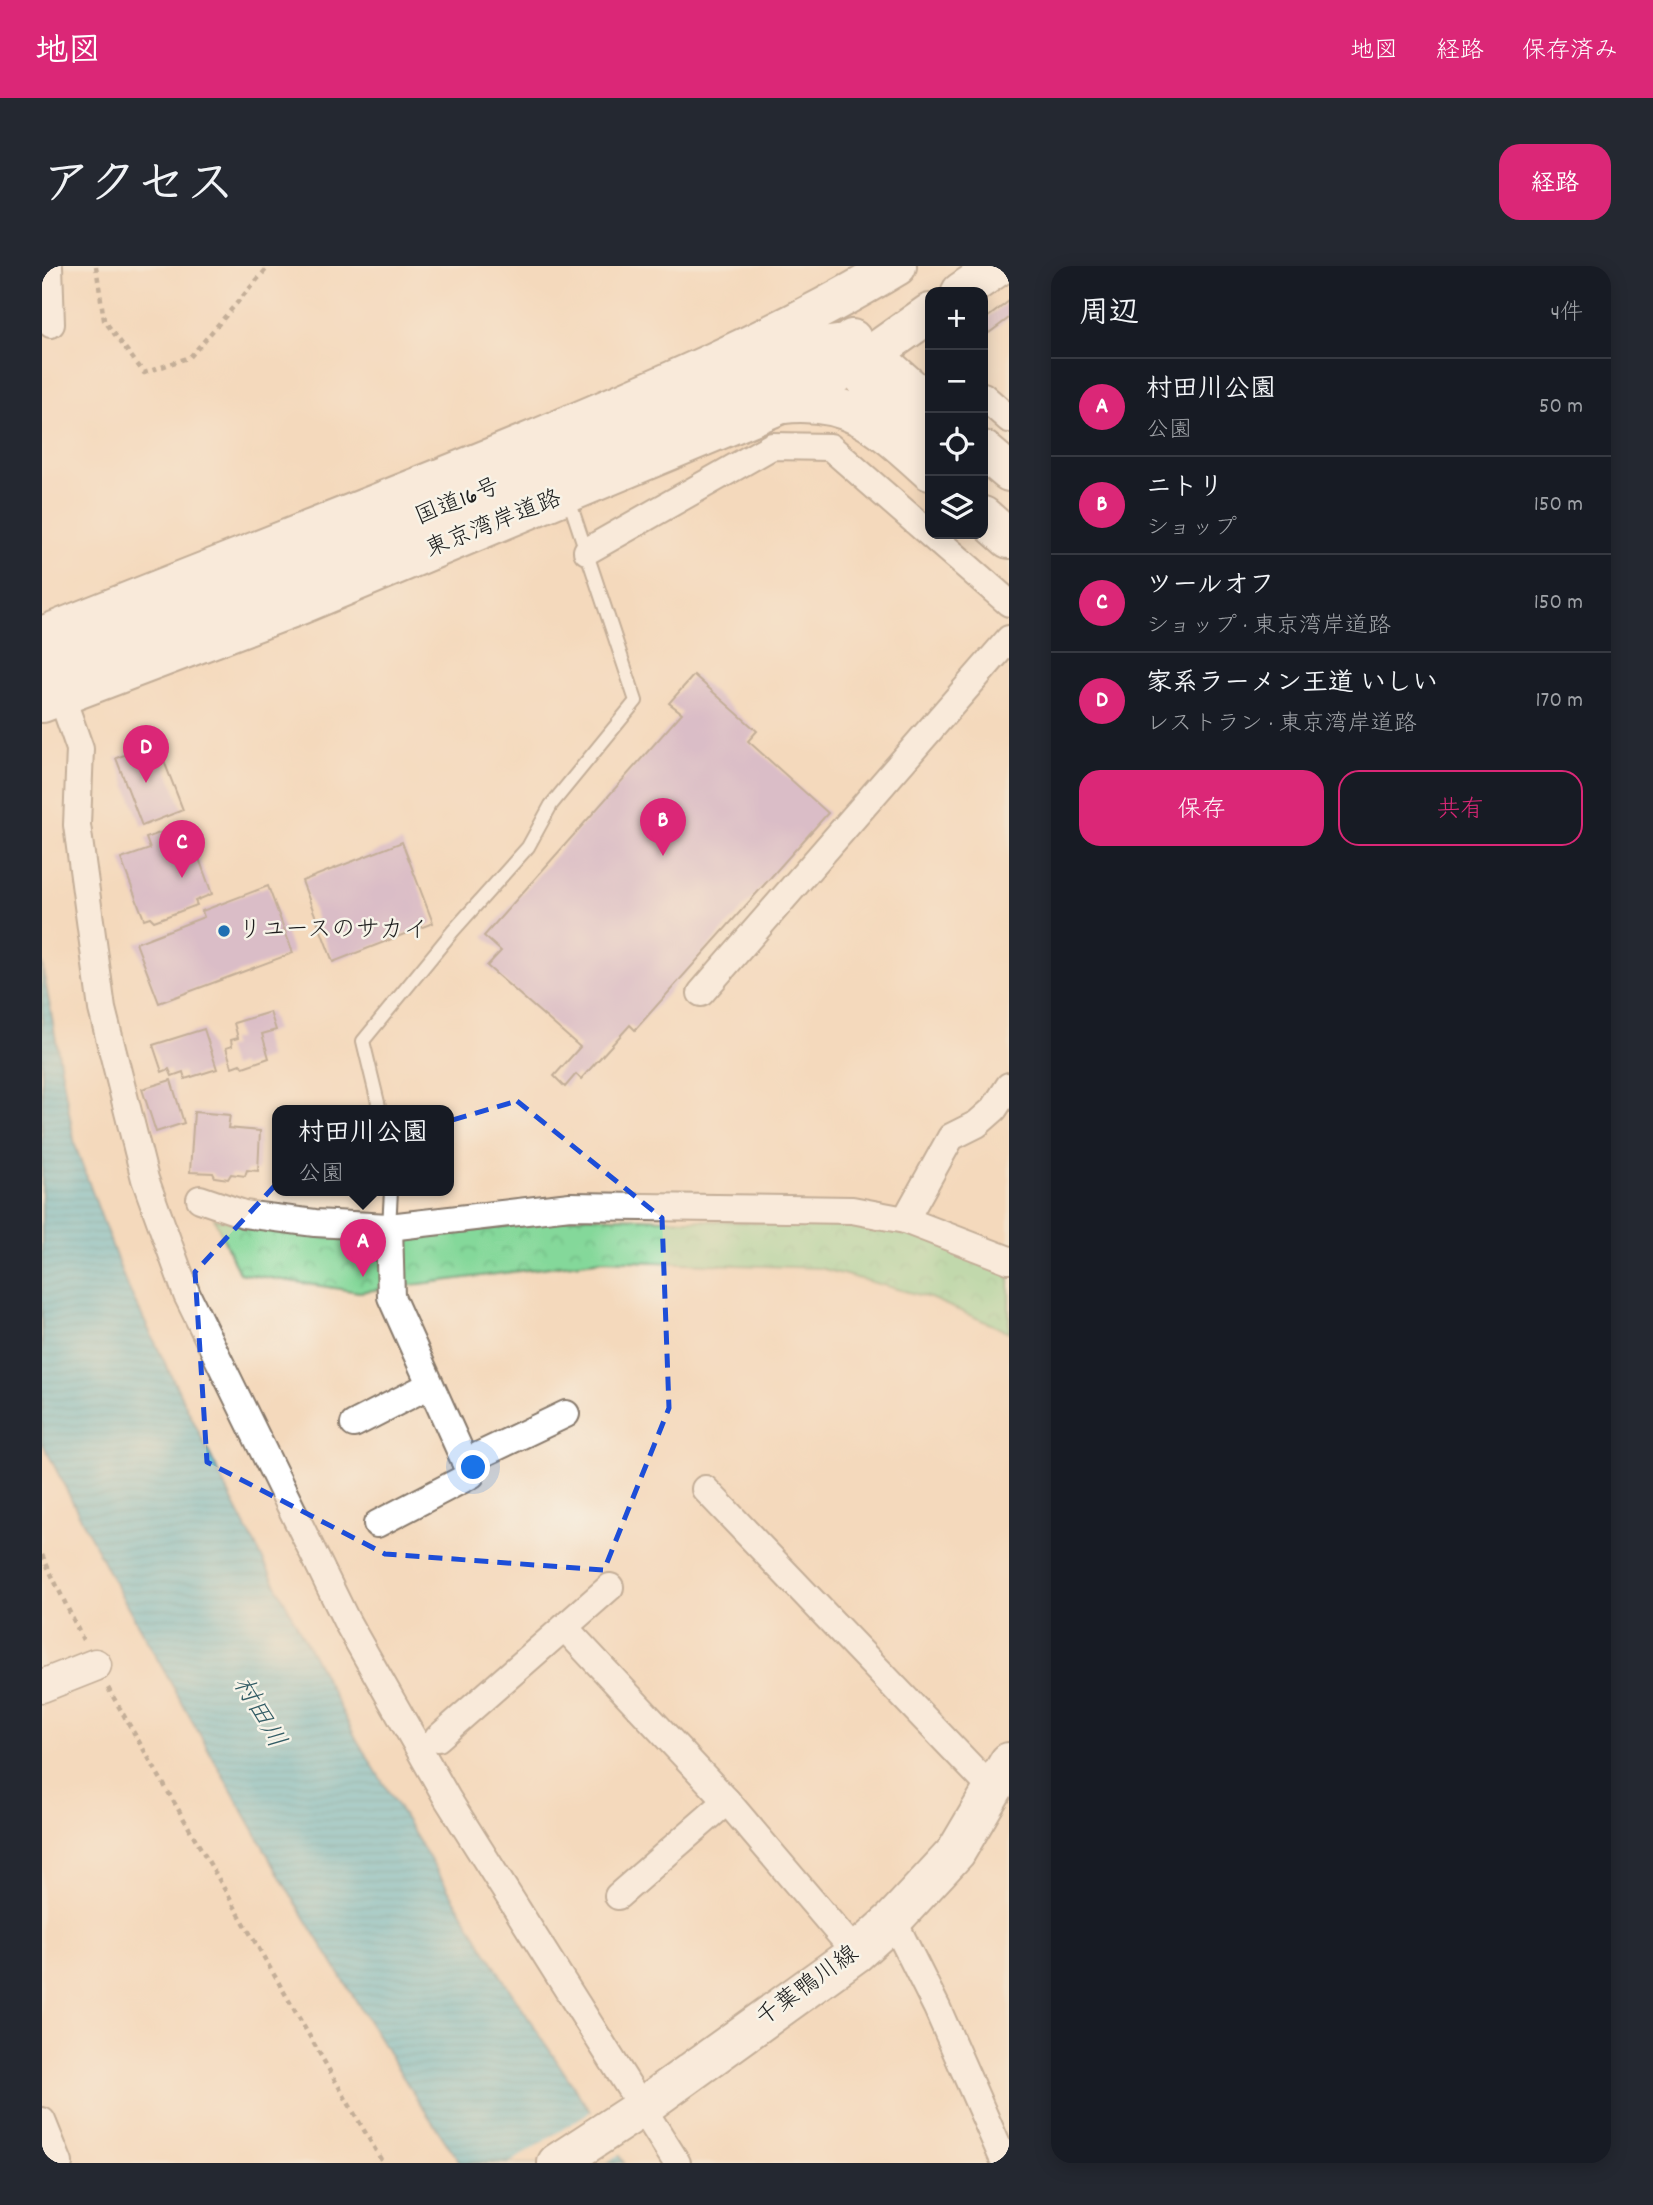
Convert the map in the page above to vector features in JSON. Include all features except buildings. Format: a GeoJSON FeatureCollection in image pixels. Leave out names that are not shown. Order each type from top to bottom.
{"type":"FeatureCollection","features":[{"type":"Feature","properties":{"kind":"main road"},"geometry":{"type":"LineString","coordinates":[[968,287],[999,266]]}},
{"type":"Feature","properties":{"kind":"main road"},"geometry":{"type":"LineString","coordinates":[[42,636],[504,452],[674,380],[764,337],[883,274]]}},
{"type":"Feature","properties":{"kind":"main road"},"geometry":{"type":"LineString","coordinates":[[883,274],[859,298],[853,318],[860,354],[860,375],[873,393],[925,438]]}},
{"type":"Feature","properties":{"kind":"main road","name":"東京湾岸道路"},"geometry":{"type":"LineString","coordinates":[[47,692],[300,605],[779,405],[925,316]]}},
{"type":"Feature","properties":{"kind":"main road","name":"国道16号"},"geometry":{"type":"LineString","coordinates":[[47,692],[821,347],[845,344],[860,354]]}},
{"type":"Feature","properties":{"kind":"main road"},"geometry":{"type":"LineString","coordinates":[[860,354],[925,401]]}},
{"type":"Feature","properties":{"kind":"main road"},"geometry":{"type":"LineString","coordinates":[[779,405],[811,401],[839,406],[875,423],[925,467]]}},
{"type":"Feature","properties":{"kind":"main road"},"geometry":{"type":"LineString","coordinates":[[988,454],[1009,472]]}},
{"type":"Feature","properties":{"kind":"main road"},"geometry":{"type":"LineString","coordinates":[[988,492],[1009,510]]}},
{"type":"Feature","properties":{"kind":"main road"},"geometry":{"type":"LineString","coordinates":[[988,520],[1009,539]]}},
{"type":"Feature","properties":{"kind":"main road","name":"千葉鴨川線"},"geometry":{"type":"LineString","coordinates":[[558,2163],[637,2111],[856,1954],[893,1920],[956,1852],[1001,1776]]}},
{"type":"Feature","properties":{"kind":"street"},"geometry":{"type":"LineString","coordinates":[[49,266],[51,324]]}},
{"type":"Feature","properties":{"kind":"street"},"geometry":{"type":"LineString","coordinates":[[988,400],[1009,419]]}},
{"type":"Feature","properties":{"kind":"street"},"geometry":{"type":"LineString","coordinates":[[586,551],[772,446],[830,447],[1009,603]]}},
{"type":"Feature","properties":{"kind":"street"},"geometry":{"type":"LineString","coordinates":[[702,993],[1009,639]]}},
{"type":"Feature","properties":{"kind":"street"},"geometry":{"type":"LineString","coordinates":[[47,692],[80,749],[77,825],[102,1009],[145,1179],[187,1295],[347,1622],[447,1798],[637,2111],[677,2163]]}},
{"type":"Feature","properties":{"kind":"street"},"geometry":{"type":"LineString","coordinates":[[905,1220],[951,1137],[985,1116],[1009,1086]]}},
{"type":"Feature","properties":{"kind":"street"},"geometry":{"type":"LineString","coordinates":[[200,1199],[244,1214],[315,1223],[389,1227],[570,1206],[852,1210],[905,1220],[1009,1260]]}},
{"type":"Feature","properties":{"kind":"street"},"geometry":{"type":"LineString","coordinates":[[377,1524],[471,1475],[391,1297],[389,1227]]}},
{"type":"Feature","properties":{"kind":"street"},"geometry":{"type":"LineString","coordinates":[[354,1424],[430,1385]]}},
{"type":"Feature","properties":{"kind":"street"},"geometry":{"type":"LineString","coordinates":[[465,1462],[566,1414]]}},
{"type":"Feature","properties":{"kind":"street"},"geometry":{"type":"LineString","coordinates":[[705,1489],[1001,1776]]}},
{"type":"Feature","properties":{"kind":"street"},"geometry":{"type":"LineString","coordinates":[[438,1738],[610,1587]]}},
{"type":"Feature","properties":{"kind":"street"},"geometry":{"type":"LineString","coordinates":[[565,1628],[727,1801],[856,1954]]}},
{"type":"Feature","properties":{"kind":"street"},"geometry":{"type":"LineString","coordinates":[[42,1686],[95,1665]]}},
{"type":"Feature","properties":{"kind":"street"},"geometry":{"type":"LineString","coordinates":[[618,1896],[727,1801]]}},
{"type":"Feature","properties":{"kind":"street"},"geometry":{"type":"LineString","coordinates":[[893,1920],[937,2008],[1005,2163]]}},
{"type":"Feature","properties":{"kind":"street"},"geometry":{"type":"LineString","coordinates":[[42,2121],[59,2163]]}},
{"type":"Feature","properties":{"kind":"lane"},"geometry":{"type":"LineString","coordinates":[[379,1105],[363,1041],[453,931],[528,847],[551,805],[636,701],[567,495]]}},
{"type":"Feature","properties":{"kind":"lane"},"geometry":{"type":"LineString","coordinates":[[389,1227],[391,1196]]}},
{"type":"Feature","properties":{"kind":"path"},"geometry":{"type":"LineString","coordinates":[[96,266],[104,320],[144,373],[190,357],[270,266]]}},
{"type":"Feature","properties":{"kind":"path"},"geometry":{"type":"LineString","coordinates":[[42,1555],[95,1665],[383,2163]]}},
{"type":"Feature","properties":{"kind":"highlighted area"},"geometry":{"type":"Polygon","coordinates":[[[517,1101],[662,1218],[669,1408],[604,1570],[385,1554],[207,1462],[195,1272],[292,1167],[517,1101]]]}},
{"type":"Feature","properties":{"kind":"green space"},"geometry":{"type":"Polygon","coordinates":[[[586,1216],[879,1227],[935,1239],[1009,1269],[1009,1332],[930,1298],[820,1268],[603,1260],[359,1292],[239,1273],[214,1218],[292,1235],[381,1241],[586,1216]]]}},
{"type":"Feature","properties":{"kind":"water","name":"村田川"},"geometry":{"type":"Polygon","coordinates":[[[42,963],[75,1145],[125,1281],[233,1502],[357,1740],[508,1987],[624,2163],[460,2163],[411,2090],[283,1882],[110,1575],[42,1442],[42,963]]]}},
{"type":"Feature","properties":{"kind":"pier"},"geometry":{"type":"Polygon","coordinates":[[[593,2110],[622,2153],[607,2163],[510,2163],[593,2110]]]}},
{"type":"Feature","properties":{"kind":"place","name":"家系ラーメン王道 いしい"},"geometry":{"type":"Point","coordinates":[146,783]}},
{"type":"Feature","properties":{"kind":"place","name":"ニトリ"},"geometry":{"type":"Point","coordinates":[663,856]}},
{"type":"Feature","properties":{"kind":"place","name":"ツールオフ"},"geometry":{"type":"Point","coordinates":[182,878]}},
{"type":"Feature","properties":{"kind":"place","name":"リユースのサカイ"},"geometry":{"type":"Point","coordinates":[224,931]}},
{"type":"Feature","properties":{"kind":"place","name":"村田川公園"},"geometry":{"type":"Point","coordinates":[363,1277]}}]}
